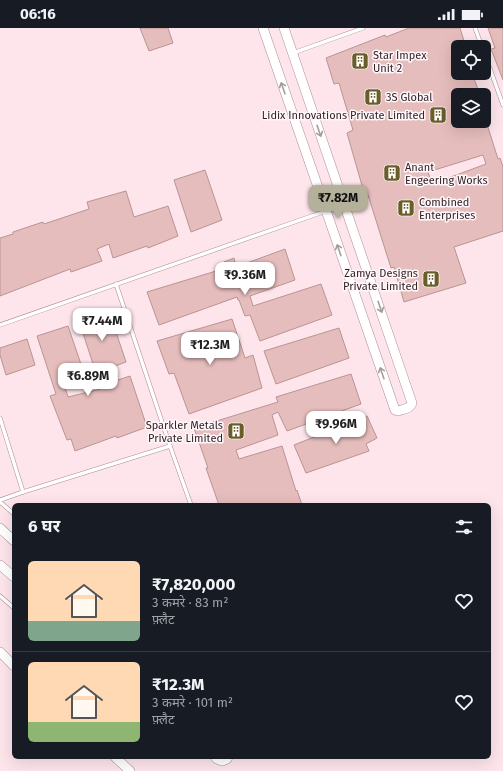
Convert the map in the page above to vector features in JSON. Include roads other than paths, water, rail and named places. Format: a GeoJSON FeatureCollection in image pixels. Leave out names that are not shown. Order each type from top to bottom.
{"type":"FeatureCollection","features":[{"type":"Feature","properties":{"kind":"street"},"geometry":{"type":"LineString","coordinates":[[263,28],[395,410],[398,411],[409,408],[412,403],[284,28]]}},
{"type":"Feature","properties":{"kind":"street"},"geometry":{"type":"LineString","coordinates":[[0,528],[12,539]]}},
{"type":"Feature","properties":{"kind":"street"},"geometry":{"type":"LineString","coordinates":[[0,565],[12,575]]}},
{"type":"Feature","properties":{"kind":"street"},"geometry":{"type":"LineString","coordinates":[[0,652],[12,664]]}},
{"type":"Feature","properties":{"kind":"street"},"geometry":{"type":"LineString","coordinates":[[117,759],[130,771]]}},
{"type":"Feature","properties":{"kind":"street"},"geometry":{"type":"LineString","coordinates":[[217,759],[222,761],[227,759]]}},
{"type":"Feature","properties":{"kind":"lane"},"geometry":{"type":"LineString","coordinates":[[293,53],[363,28]]}},
{"type":"Feature","properties":{"kind":"lane"},"geometry":{"type":"LineString","coordinates":[[475,28],[479,40]]}},
{"type":"Feature","properties":{"kind":"lane"},"geometry":{"type":"LineString","coordinates":[[491,72],[503,105]]}},
{"type":"Feature","properties":{"kind":"lane"},"geometry":{"type":"LineString","coordinates":[[0,325],[326,211],[345,206]]}},
{"type":"Feature","properties":{"kind":"lane"},"geometry":{"type":"LineString","coordinates":[[116,284],[170,446],[191,503]]}},
{"type":"Feature","properties":{"kind":"lane"},"geometry":{"type":"LineString","coordinates":[[0,418],[22,492]]}},
{"type":"Feature","properties":{"kind":"lane"},"geometry":{"type":"LineString","coordinates":[[12,512],[0,501],[22,492],[170,446]]}},
{"type":"Feature","properties":{"kind":"lane"},"geometry":{"type":"LineString","coordinates":[[0,596],[12,606]]}},
{"type":"Feature","properties":{"kind":"place","name":"Star Impex Unit 2"},"geometry":{"type":"Point","coordinates":[360,61]}},
{"type":"Feature","properties":{"kind":"place","name":"3S Global"},"geometry":{"type":"Point","coordinates":[373,97]}},
{"type":"Feature","properties":{"kind":"place","name":"Lidix Innovations Private Limited"},"geometry":{"type":"Point","coordinates":[438,115]}},
{"type":"Feature","properties":{"kind":"place","name":"Anant Engeering Works"},"geometry":{"type":"Point","coordinates":[392,173]}},
{"type":"Feature","properties":{"kind":"place","name":"Combined Enterprises"},"geometry":{"type":"Point","coordinates":[406,208]}},
{"type":"Feature","properties":{"kind":"place","name":"Zamya Designs Private Limited"},"geometry":{"type":"Point","coordinates":[431,279]}},
{"type":"Feature","properties":{"kind":"place","name":"Sparkler Metals Private Limited"},"geometry":{"type":"Point","coordinates":[236,431]}}]}
